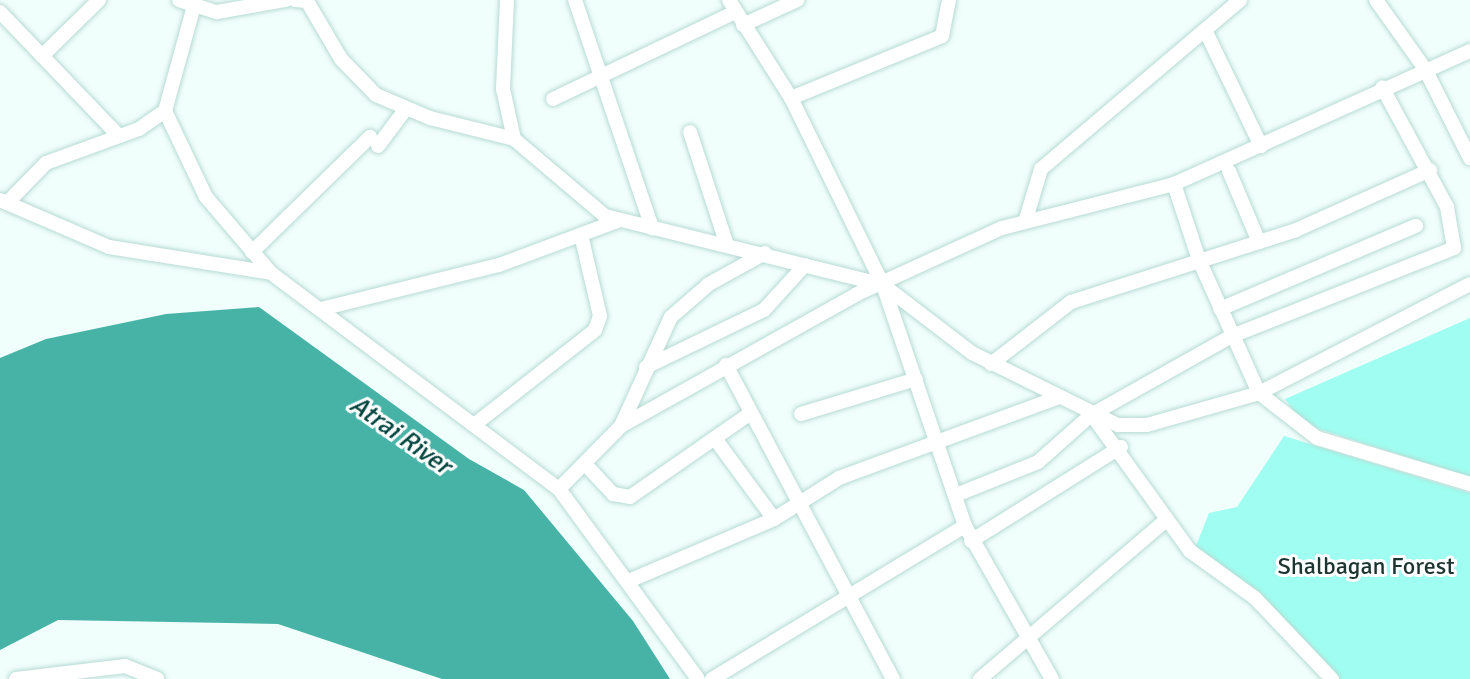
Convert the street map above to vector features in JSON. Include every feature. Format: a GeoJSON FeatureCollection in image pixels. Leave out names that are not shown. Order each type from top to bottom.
{"type":"FeatureCollection","features":[{"type":"Feature","properties":{"kind":"street"},"geometry":{"type":"LineString","coordinates":[[42,56],[99,0]]}},
{"type":"Feature","properties":{"kind":"street"},"geometry":{"type":"LineString","coordinates":[[179,0],[193,9],[286,0]]}},
{"type":"Feature","properties":{"kind":"street"},"geometry":{"type":"LineString","coordinates":[[295,0],[308,0],[356,77],[405,110],[514,139],[617,221],[765,253],[883,285],[910,312],[991,364],[1091,415],[1147,425],[1259,393],[1470,284]]}},
{"type":"Feature","properties":{"kind":"street"},"geometry":{"type":"LineString","coordinates":[[507,0],[503,89],[514,139]]}},
{"type":"Feature","properties":{"kind":"street"},"geometry":{"type":"LineString","coordinates":[[575,0],[652,228]]}},
{"type":"Feature","properties":{"kind":"street"},"geometry":{"type":"LineString","coordinates":[[553,99],[736,12],[797,0]]}},
{"type":"Feature","properties":{"kind":"street"},"geometry":{"type":"LineString","coordinates":[[791,98],[933,42],[942,36],[949,0]]}},
{"type":"Feature","properties":{"kind":"street"},"geometry":{"type":"LineString","coordinates":[[1026,219],[1041,169],[1240,0]]}},
{"type":"Feature","properties":{"kind":"street"},"geometry":{"type":"LineString","coordinates":[[1376,0],[1425,69],[1470,158]]}},
{"type":"Feature","properties":{"kind":"street"},"geometry":{"type":"LineString","coordinates":[[193,9],[165,111],[206,197],[271,273],[559,489],[631,580],[698,679]]}},
{"type":"Feature","properties":{"kind":"street"},"geometry":{"type":"LineString","coordinates":[[0,12],[119,136]]}},
{"type":"Feature","properties":{"kind":"street"},"geometry":{"type":"LineString","coordinates":[[736,12],[791,98],[883,285],[971,541],[1052,679]]}},
{"type":"Feature","properties":{"kind":"street"},"geometry":{"type":"LineString","coordinates":[[1205,30],[1261,146]]}},
{"type":"Feature","properties":{"kind":"street"},"geometry":{"type":"LineString","coordinates":[[559,489],[586,465],[621,426],[726,365],[883,285],[1026,219],[1174,184],[1382,87],[1470,51]]}},
{"type":"Feature","properties":{"kind":"street"},"geometry":{"type":"LineString","coordinates":[[956,495],[1038,462],[1091,415],[1232,336],[1446,254],[1456,235],[1430,170],[1382,87]]}},
{"type":"Feature","properties":{"kind":"street"},"geometry":{"type":"LineString","coordinates":[[252,252],[405,110]]}},
{"type":"Feature","properties":{"kind":"street"},"geometry":{"type":"LineString","coordinates":[[165,111],[119,136],[46,163],[4,201],[109,247],[271,273]]}},
{"type":"Feature","properties":{"kind":"street"},"geometry":{"type":"LineString","coordinates":[[690,132],[727,245]]}},
{"type":"Feature","properties":{"kind":"street"},"geometry":{"type":"LineString","coordinates":[[991,364],[1071,302],[1259,242],[1430,170]]}},
{"type":"Feature","properties":{"kind":"street"},"geometry":{"type":"LineString","coordinates":[[1229,171],[1259,242]]}},
{"type":"Feature","properties":{"kind":"street"},"geometry":{"type":"LineString","coordinates":[[1174,184],[1199,260],[1259,393],[1317,438],[1470,484]]}},
{"type":"Feature","properties":{"kind":"street"},"geometry":{"type":"LineString","coordinates":[[321,309],[582,239],[617,221]]}},
{"type":"Feature","properties":{"kind":"street"},"geometry":{"type":"LineString","coordinates":[[1220,309],[1416,226]]}},
{"type":"Feature","properties":{"kind":"street"},"geometry":{"type":"LineString","coordinates":[[474,425],[595,330],[600,316],[582,239]]}},
{"type":"Feature","properties":{"kind":"street"},"geometry":{"type":"LineString","coordinates":[[621,426],[646,367],[686,301],[765,253]]}},
{"type":"Feature","properties":{"kind":"street"},"geometry":{"type":"LineString","coordinates":[[646,367],[764,310],[805,265]]}},
{"type":"Feature","properties":{"kind":"street"},"geometry":{"type":"LineString","coordinates":[[726,365],[748,415],[800,501],[844,598],[891,675],[875,679]]}},
{"type":"Feature","properties":{"kind":"street"},"geometry":{"type":"LineString","coordinates":[[801,414],[916,379]]}},
{"type":"Feature","properties":{"kind":"street"},"geometry":{"type":"LineString","coordinates":[[631,580],[774,519],[800,501],[938,442],[1056,398]]}},
{"type":"Feature","properties":{"kind":"street"},"geometry":{"type":"LineString","coordinates":[[586,465],[620,499],[716,440],[748,415]]}},
{"type":"Feature","properties":{"kind":"street"},"geometry":{"type":"LineString","coordinates":[[1091,415],[1121,447],[1166,520],[1190,551],[1255,598],[1332,679]]}},
{"type":"Feature","properties":{"kind":"street"},"geometry":{"type":"LineString","coordinates":[[716,440],[774,519]]}},
{"type":"Feature","properties":{"kind":"street"},"geometry":{"type":"LineString","coordinates":[[971,541],[1121,447]]}},
{"type":"Feature","properties":{"kind":"street"},"geometry":{"type":"LineString","coordinates":[[980,679],[1025,634],[1166,520]]}},
{"type":"Feature","properties":{"kind":"street"},"geometry":{"type":"LineString","coordinates":[[712,679],[965,526]]}},
{"type":"Feature","properties":{"kind":"street"},"geometry":{"type":"LineString","coordinates":[[16,679],[125,666],[158,679]]}},
{"type":"Feature","properties":{"kind":"green space"},"geometry":{"type":"Polygon","coordinates":[[[1470,318],[1470,477],[1303,424],[1285,399],[1470,318]]]}},
{"type":"Feature","properties":{"kind":"green space","name":"Shalbagan Forest"},"geometry":{"type":"Polygon","coordinates":[[[1284,436],[1470,493],[1470,679],[1338,679],[1196,546],[1209,513],[1237,507],[1284,436]]]}},
{"type":"Feature","properties":{"kind":"water","name":"Atrai River"},"geometry":{"type":"Polygon","coordinates":[[[259,307],[469,459],[524,490],[633,621],[670,679],[442,679],[278,624],[58,620],[0,650],[0,358],[46,339],[166,314],[259,307]]]}}]}
